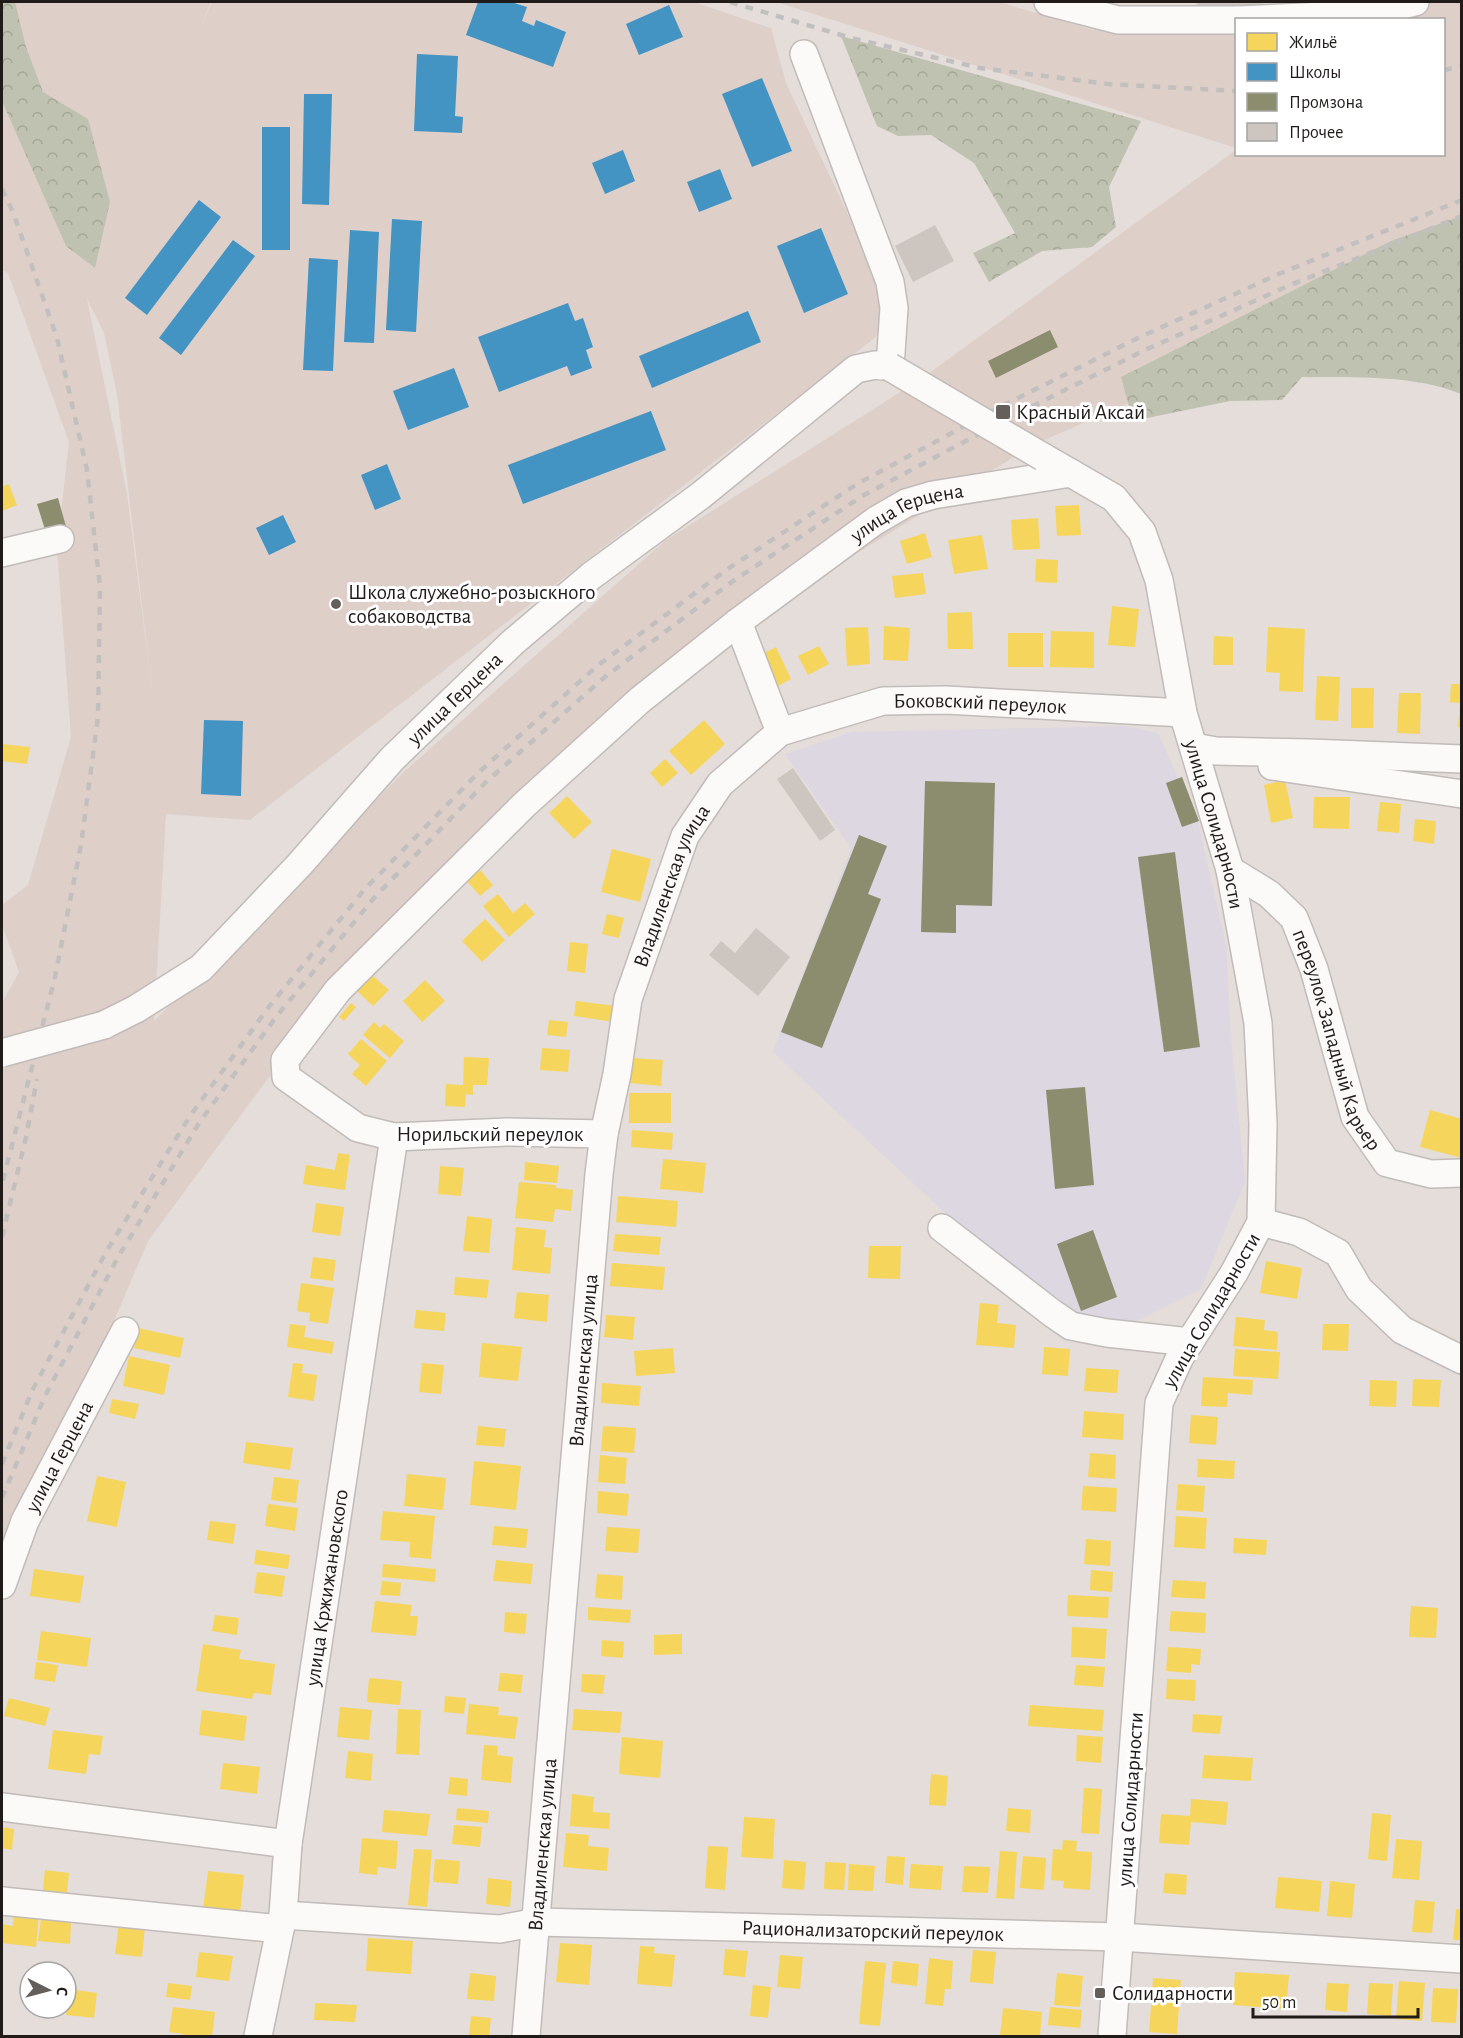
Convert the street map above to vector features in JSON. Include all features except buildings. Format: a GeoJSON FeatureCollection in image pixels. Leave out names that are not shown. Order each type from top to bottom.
{"type":"FeatureCollection","features":[{"type":"Feature","properties":{"kind":"street"},"geometry":{"type":"LineString","coordinates":[[1048,2],[1118,20],[1235,20]]}},
{"type":"Feature","properties":{"kind":"street"},"geometry":{"type":"LineString","coordinates":[[1281,18],[1367,14],[1414,2]]}},
{"type":"Feature","properties":{"kind":"street"},"geometry":{"type":"LineString","coordinates":[[804,54],[890,282],[894,308],[891,367],[1071,473]]}},
{"type":"Feature","properties":{"kind":"street","name":"улица Герцена"},"geometry":{"type":"LineString","coordinates":[[2,1053],[105,1025],[136,1009],[201,968],[300,864],[392,759],[512,643],[591,576],[700,496],[856,369],[875,365],[891,367]]}},
{"type":"Feature","properties":{"kind":"street","name":"улица Герцена"},"geometry":{"type":"LineString","coordinates":[[286,1077],[285,1060],[338,990],[524,805],[640,700],[738,622],[875,521],[906,503],[933,495],[1071,473]]}},
{"type":"Feature","properties":{"kind":"street","name":"улица Солидарности"},"geometry":{"type":"LineString","coordinates":[[1071,473],[1114,498],[1142,532],[1158,580],[1183,713],[1205,749],[1230,870],[1258,1023],[1263,1124],[1261,1222],[1234,1274],[1180,1357],[1159,1403],[1112,2037]]}},
{"type":"Feature","properties":{"kind":"street"},"geometry":{"type":"LineString","coordinates":[[2,553],[60,539]]}},
{"type":"Feature","properties":{"kind":"street"},"geometry":{"type":"LineString","coordinates":[[738,622],[780,732]]}},
{"type":"Feature","properties":{"kind":"street","name":"Боковский переулок"},"geometry":{"type":"LineString","coordinates":[[780,732],[883,701],[946,700],[1183,713]]}},
{"type":"Feature","properties":{"kind":"street","name":"Владиленская улица"},"geometry":{"type":"LineString","coordinates":[[526,2037],[598,1174],[617,1074],[628,999],[686,836],[720,784],[780,732]]}},
{"type":"Feature","properties":{"kind":"street"},"geometry":{"type":"LineString","coordinates":[[1205,749],[1461,759]]}},
{"type":"Feature","properties":{"kind":"street"},"geometry":{"type":"LineString","coordinates":[[1205,749],[1269,766],[1461,794]]}},
{"type":"Feature","properties":{"kind":"street","name":"переулок Западный Карьер"},"geometry":{"type":"LineString","coordinates":[[1230,870],[1269,894],[1294,918],[1314,969],[1355,1117],[1387,1163],[1431,1173],[1461,1173]]}},
{"type":"Feature","properties":{"kind":"street","name":"Норильский переулок"},"geometry":{"type":"LineString","coordinates":[[286,1077],[358,1128],[394,1137],[507,1132],[604,1134]]}},
{"type":"Feature","properties":{"kind":"street","name":"улица Кржижановского"},"geometry":{"type":"LineString","coordinates":[[258,2037],[282,1922],[288,1844],[394,1137]]}},
{"type":"Feature","properties":{"kind":"street"},"geometry":{"type":"LineString","coordinates":[[1261,1222],[1299,1232],[1338,1253],[1359,1288],[1402,1330],[1461,1360]]}},
{"type":"Feature","properties":{"kind":"street"},"geometry":{"type":"LineString","coordinates":[[942,1228],[1071,1326],[1107,1333],[1190,1342]]}},
{"type":"Feature","properties":{"kind":"street","name":"улица Герцена"},"geometry":{"type":"LineString","coordinates":[[2,1585],[25,1521],[125,1331]]}},
{"type":"Feature","properties":{"kind":"street"},"geometry":{"type":"LineString","coordinates":[[2,1807],[288,1844]]}},
{"type":"Feature","properties":{"kind":"street","name":"Рационализаторский переулок"},"geometry":{"type":"LineString","coordinates":[[2,1902],[282,1922],[500,1929],[537,1922],[1120,1937],[1461,1959]]}},
{"type":"Feature","properties":{"kind":"shaded area"},"geometry":{"type":"Polygon","coordinates":[[[2,2],[211,2],[198,33],[212,2],[694,2],[771,28],[786,83],[886,295],[876,337],[250,820],[166,814],[154,1021],[406,770],[666,540],[921,379],[1235,151],[1235,156],[1445,156],[1445,18],[1268,18],[1344,2],[1461,2],[1461,259],[1035,444],[738,626],[476,849],[266,1081],[148,1241],[2,1583],[2,1003],[19,972],[2,925],[2,905],[28,885],[71,737],[57,548],[69,442],[8,273],[2,270],[2,2]],[[87,299],[127,494],[154,707],[117,394],[104,333],[87,299]]]}},
{"type":"Feature","properties":{"kind":"shaded area"},"geometry":{"type":"Polygon","coordinates":[[[776,2],[999,2],[1092,30],[1201,33],[1235,25],[1235,148],[776,2]]]}},
{"type":"Feature","properties":{"kind":"shaded area"},"geometry":{"type":"Polygon","coordinates":[[[1124,726],[1158,733],[1198,822],[1226,946],[1231,1040],[1245,1181],[1201,1289],[1123,1328],[1053,1314],[773,1052],[851,848],[785,754],[852,732],[1124,726]]]}},
{"type":"Feature","properties":{"kind":"green space"},"geometry":{"type":"Polygon","coordinates":[[[2,2],[15,2],[26,47],[43,92],[88,119],[110,202],[95,268],[66,246],[2,101],[2,2]]]}},
{"type":"Feature","properties":{"kind":"green space"},"geometry":{"type":"Polygon","coordinates":[[[841,36],[1141,121],[1109,187],[1116,227],[1092,247],[1042,251],[989,282],[973,253],[1015,233],[974,163],[931,135],[898,136],[877,126],[841,36]]]}},
{"type":"Feature","properties":{"kind":"green space"},"geometry":{"type":"Polygon","coordinates":[[[1461,216],[1461,394],[1403,380],[1302,377],[1282,400],[1230,401],[1133,421],[1121,377],[1391,241],[1461,216]]]}},
{"type":"Feature","properties":{"kind":"railway"},"geometry":{"type":"LineString","coordinates":[[730,2],[851,38],[980,68],[1108,84],[1235,91]]}},
{"type":"Feature","properties":{"kind":"railway"},"geometry":{"type":"LineString","coordinates":[[1445,70],[1462,66]]}},
{"type":"Feature","properties":{"kind":"railway"},"geometry":{"type":"LineString","coordinates":[[2,189],[13,212],[57,338],[87,470],[100,587],[98,717],[81,845],[55,977],[2,1184]]}},
{"type":"Feature","properties":{"kind":"railway"},"geometry":{"type":"LineString","coordinates":[[2,1464],[32,1391],[106,1252],[190,1116],[268,1008],[364,890],[478,773],[597,666],[726,570],[857,484],[1000,407],[1140,337],[1281,273],[1462,200]]}},
{"type":"Feature","properties":{"kind":"railway"},"geometry":{"type":"LineString","coordinates":[[2,1498],[45,1396],[117,1259],[199,1123],[276,1017],[374,898],[486,782],[606,676],[733,581],[864,495],[1007,419],[1147,349],[1288,286],[1462,216]]}},
{"type":"Feature","properties":{"kind":"railway"},"geometry":{"type":"LineString","coordinates":[[2,1237],[26,1137],[37,1079]]}},
{"type":"Feature","properties":{"kind":"place","name":"Красный Аксай"},"geometry":{"type":"Point","coordinates":[1003,412]}},
{"type":"Feature","properties":{"kind":"place","name":"Школа служебно-розыскного собаководства"},"geometry":{"type":"Point","coordinates":[336,604]}},
{"type":"Feature","properties":{"kind":"place","name":"Солидарности"},"geometry":{"type":"Point","coordinates":[1100,1993]}}]}
